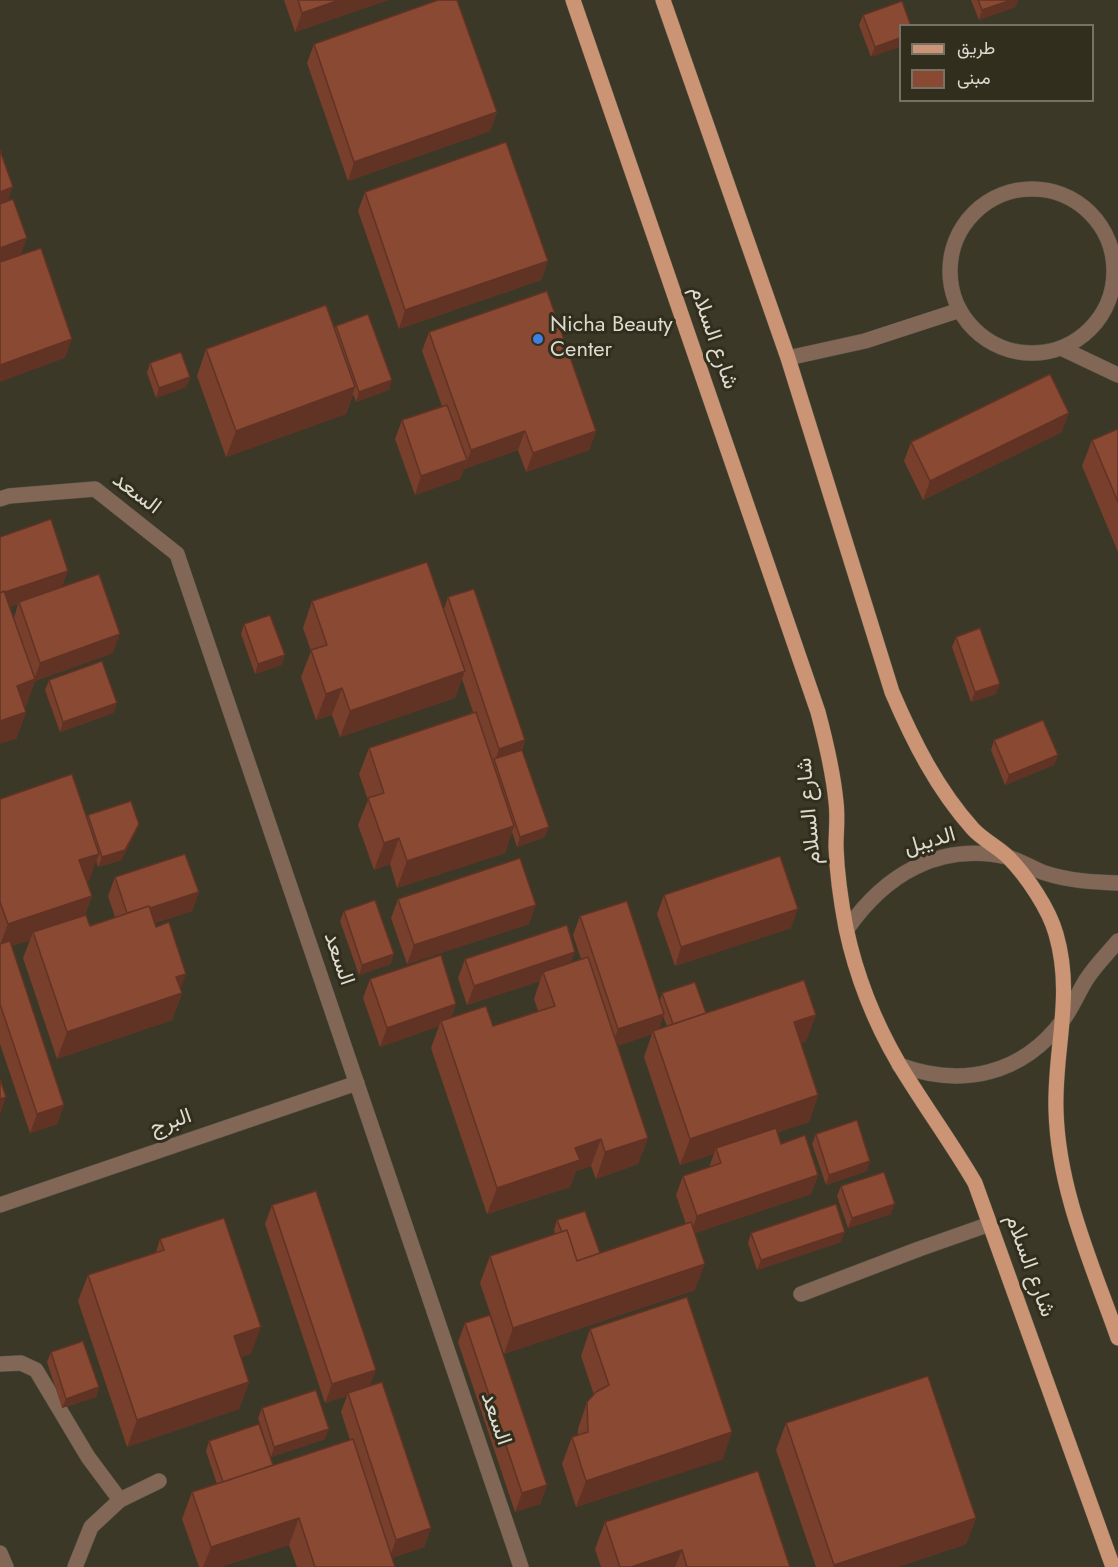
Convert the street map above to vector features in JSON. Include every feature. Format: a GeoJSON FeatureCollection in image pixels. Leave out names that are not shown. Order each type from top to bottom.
{"type":"FeatureCollection","features":[{"type":"Feature","properties":{"kind":"main road","name":"شارع السلام"},"geometry":{"type":"LineString","coordinates":[[573,0],[818,712],[830,758],[836,803],[836,849],[847,929],[855,964],[882,1032],[900,1065],[975,1183],[1113,1567]]}},
{"type":"Feature","properties":{"kind":"main road"},"geometry":{"type":"LineString","coordinates":[[663,0],[788,358],[892,692],[909,732],[930,771],[974,831],[1009,858],[1037,892],[1056,933],[1065,976],[1064,1019],[1057,1065],[1056,1111],[1059,1148],[1065,1185],[1118,1338]]}},
{"type":"Feature","properties":{"kind":"street"},"geometry":{"type":"LineString","coordinates":[[1026,189],[1050,190],[1071,198],[1090,212],[1105,231],[1112,253],[1115,276],[1109,299],[1098,319],[1082,336],[1061,348],[1039,353],[1015,351],[993,344],[974,329],[960,310],[951,289],[950,266],[955,243],[966,222],[982,206],[1003,194],[1026,189]]}},
{"type":"Feature","properties":{"kind":"street"},"geometry":{"type":"LineString","coordinates":[[788,358],[865,342],[960,310]]}},
{"type":"Feature","properties":{"kind":"street"},"geometry":{"type":"LineString","coordinates":[[1061,348],[1118,375]]}},
{"type":"Feature","properties":{"kind":"street","name":"السعد"},"geometry":{"type":"LineString","coordinates":[[0,499],[9,496],[95,489],[177,554],[521,1567]]}},
{"type":"Feature","properties":{"kind":"street","name":"الديبل"},"geometry":{"type":"LineString","coordinates":[[847,929],[880,889],[900,874],[923,863],[951,856],[981,854],[1009,858],[1047,873],[1086,882],[1118,883]]}},
{"type":"Feature","properties":{"kind":"street"},"geometry":{"type":"LineString","coordinates":[[900,1065],[922,1073],[946,1077],[971,1076],[995,1071],[1022,1059],[1045,1042],[1064,1019],[1087,978],[1118,941]]}},
{"type":"Feature","properties":{"kind":"street","name":"البرج"},"geometry":{"type":"LineString","coordinates":[[0,1205],[357,1083]]}},
{"type":"Feature","properties":{"kind":"street"},"geometry":{"type":"LineString","coordinates":[[801,1294],[990,1224]]}},
{"type":"Feature","properties":{"kind":"street"},"geometry":{"type":"LineString","coordinates":[[0,1364],[21,1363],[36,1370],[88,1457],[120,1500]]}},
{"type":"Feature","properties":{"kind":"street"},"geometry":{"type":"LineString","coordinates":[[75,1567],[91,1527],[120,1500],[159,1481]]}},
{"type":"Feature","properties":{"kind":"street"},"geometry":{"type":"LineString","coordinates":[[0,1553],[6,1567]]}},
{"type":"Feature","properties":{"kind":"building"},"geometry":{"type":"Polygon","coordinates":[[[298,0],[339,0],[302,13],[298,0]]]}},
{"type":"Feature","properties":{"kind":"building"},"geometry":{"type":"Polygon","coordinates":[[[438,0],[457,0],[497,112],[354,162],[314,44],[438,0]]]}},
{"type":"Feature","properties":{"kind":"building"},"geometry":{"type":"Polygon","coordinates":[[[978,0],[1011,0],[982,10],[978,0]]]}},
{"type":"Feature","properties":{"kind":"building"},"geometry":{"type":"Polygon","coordinates":[[[902,1],[910,24],[899,24],[899,38],[875,47],[863,15],[902,1]]]}},
{"type":"Feature","properties":{"kind":"building"},"geometry":{"type":"Polygon","coordinates":[[[506,142],[548,261],[405,310],[365,192],[506,142]]]}},
{"type":"Feature","properties":{"kind":"building"},"geometry":{"type":"Polygon","coordinates":[[[0,150],[13,187],[0,192],[0,150]]]}},
{"type":"Feature","properties":{"kind":"building"},"geometry":{"type":"Polygon","coordinates":[[[13,199],[27,238],[0,248],[0,204],[13,199]]]}},
{"type":"Feature","properties":{"kind":"building"},"geometry":{"type":"Polygon","coordinates":[[[41,248],[72,339],[0,365],[0,262],[41,248]]]}},
{"type":"Feature","properties":{"kind":"building"},"geometry":{"type":"Polygon","coordinates":[[[547,291],[596,431],[533,453],[525,431],[471,450],[429,332],[547,291]]]}},
{"type":"Feature","properties":{"kind":"building"},"geometry":{"type":"Polygon","coordinates":[[[326,305],[355,387],[236,431],[206,349],[326,305]]]}},
{"type":"Feature","properties":{"kind":"building"},"geometry":{"type":"Polygon","coordinates":[[[368,314],[392,380],[359,392],[336,326],[368,314]]]}},
{"type":"Feature","properties":{"kind":"building"},"geometry":{"type":"Polygon","coordinates":[[[181,352],[190,377],[159,388],[150,363],[181,352]]]}},
{"type":"Feature","properties":{"kind":"building"},"geometry":{"type":"Polygon","coordinates":[[[1050,374],[1069,413],[930,481],[911,442],[1050,374]]]}},
{"type":"Feature","properties":{"kind":"building"},"geometry":{"type":"Polygon","coordinates":[[[447,405],[467,460],[421,476],[402,420],[447,405]]]}},
{"type":"Feature","properties":{"kind":"building"},"geometry":{"type":"Polygon","coordinates":[[[1118,429],[1118,502],[1092,440],[1118,429]]]}},
{"type":"Feature","properties":{"kind":"building"},"geometry":{"type":"Polygon","coordinates":[[[51,519],[68,571],[0,593],[0,537],[51,519]]]}},
{"type":"Feature","properties":{"kind":"building"},"geometry":{"type":"Polygon","coordinates":[[[427,562],[465,671],[350,711],[342,688],[326,694],[311,650],[327,645],[312,601],[427,562]]]}},
{"type":"Feature","properties":{"kind":"building"},"geometry":{"type":"Polygon","coordinates":[[[99,574],[120,634],[40,663],[19,602],[99,574]]]}},
{"type":"Feature","properties":{"kind":"building"},"geometry":{"type":"Polygon","coordinates":[[[474,589],[525,740],[499,749],[448,597],[474,589]]]}},
{"type":"Feature","properties":{"kind":"building"},"geometry":{"type":"Polygon","coordinates":[[[4,591],[35,679],[17,686],[26,712],[0,721],[0,593],[4,591]]]}},
{"type":"Feature","properties":{"kind":"building"},"geometry":{"type":"Polygon","coordinates":[[[270,615],[285,655],[258,664],[244,624],[270,615]]]}},
{"type":"Feature","properties":{"kind":"building"},"geometry":{"type":"Polygon","coordinates":[[[980,628],[1000,684],[975,692],[956,637],[980,628]]]}},
{"type":"Feature","properties":{"kind":"building"},"geometry":{"type":"Polygon","coordinates":[[[102,661],[117,703],[63,722],[49,680],[102,661]]]}},
{"type":"Feature","properties":{"kind":"building"},"geometry":{"type":"Polygon","coordinates":[[[476,712],[514,826],[407,861],[399,838],[384,843],[368,798],[384,793],[369,748],[476,712]]]}},
{"type":"Feature","properties":{"kind":"building"},"geometry":{"type":"Polygon","coordinates":[[[1043,720],[1058,755],[1009,775],[994,740],[1043,720]]]}},
{"type":"Feature","properties":{"kind":"building"},"geometry":{"type":"Polygon","coordinates":[[[522,750],[549,827],[520,837],[494,759],[522,750]]]}},
{"type":"Feature","properties":{"kind":"building"},"geometry":{"type":"Polygon","coordinates":[[[72,774],[99,854],[79,860],[92,896],[8,924],[0,902],[0,799],[72,774]]]}},
{"type":"Feature","properties":{"kind":"building"},"geometry":{"type":"Polygon","coordinates":[[[131,801],[139,824],[125,850],[102,857],[88,815],[131,801]]]}},
{"type":"Feature","properties":{"kind":"building"},"geometry":{"type":"Polygon","coordinates":[[[185,854],[199,892],[127,913],[115,877],[185,854]]]}},
{"type":"Feature","properties":{"kind":"building"},"geometry":{"type":"Polygon","coordinates":[[[780,856],[798,909],[681,947],[664,895],[780,856]]]}},
{"type":"Feature","properties":{"kind":"building"},"geometry":{"type":"Polygon","coordinates":[[[520,858],[536,905],[414,945],[398,899],[520,858]]]}},
{"type":"Feature","properties":{"kind":"building"},"geometry":{"type":"Polygon","coordinates":[[[375,900],[394,954],[362,965],[344,911],[375,900]]]}},
{"type":"Feature","properties":{"kind":"building"},"geometry":{"type":"Polygon","coordinates":[[[627,901],[664,1014],[618,1029],[580,916],[627,901]]]}},
{"type":"Feature","properties":{"kind":"building"},"geometry":{"type":"Polygon","coordinates":[[[149,906],[156,927],[169,922],[186,974],[176,977],[182,993],[67,1032],[33,932],[86,915],[90,926],[149,906]]]}},
{"type":"Feature","properties":{"kind":"building"},"geometry":{"type":"Polygon","coordinates":[[[567,925],[575,952],[474,986],[465,959],[567,925]]]}},
{"type":"Feature","properties":{"kind":"building"},"geometry":{"type":"Polygon","coordinates":[[[10,941],[64,1105],[37,1114],[0,1004],[0,944],[10,941]]]}},
{"type":"Feature","properties":{"kind":"building"},"geometry":{"type":"Polygon","coordinates":[[[441,955],[456,1004],[387,1028],[370,979],[441,955]]]}},
{"type":"Feature","properties":{"kind":"building"},"geometry":{"type":"Polygon","coordinates":[[[588,957],[648,1138],[605,1152],[601,1139],[575,1148],[580,1160],[497,1188],[441,1021],[486,1006],[493,1026],[555,1006],[543,972],[588,957]]]}},
{"type":"Feature","properties":{"kind":"building"},"geometry":{"type":"Polygon","coordinates":[[[804,980],[816,1015],[794,1022],[818,1095],[690,1139],[653,1031],[804,980]]]}},
{"type":"Feature","properties":{"kind":"building"},"geometry":{"type":"Polygon","coordinates":[[[695,982],[706,1013],[673,1024],[662,993],[695,982]]]}},
{"type":"Feature","properties":{"kind":"building"},"geometry":{"type":"Polygon","coordinates":[[[0,1079],[6,1097],[0,1099],[0,1079]]]}},
{"type":"Feature","properties":{"kind":"building"},"geometry":{"type":"Polygon","coordinates":[[[857,1120],[870,1161],[829,1175],[816,1134],[857,1120]]]}},
{"type":"Feature","properties":{"kind":"building"},"geometry":{"type":"Polygon","coordinates":[[[776,1128],[781,1144],[805,1135],[818,1175],[697,1216],[683,1176],[721,1163],[716,1148],[776,1128]]]}},
{"type":"Feature","properties":{"kind":"building"},"geometry":{"type":"Polygon","coordinates":[[[884,1172],[895,1204],[852,1218],[841,1186],[884,1172]]]}},
{"type":"Feature","properties":{"kind":"building"},"geometry":{"type":"Polygon","coordinates":[[[316,1191],[376,1370],[332,1384],[272,1205],[316,1191]]]}},
{"type":"Feature","properties":{"kind":"building"},"geometry":{"type":"Polygon","coordinates":[[[836,1204],[845,1232],[761,1260],[751,1233],[836,1204]]]}},
{"type":"Feature","properties":{"kind":"building"},"geometry":{"type":"Polygon","coordinates":[[[585,1211],[600,1253],[577,1261],[567,1230],[562,1232],[557,1220],[585,1211]]]}},
{"type":"Feature","properties":{"kind":"building"},"geometry":{"type":"Polygon","coordinates":[[[224,1218],[261,1327],[234,1336],[249,1382],[137,1420],[88,1275],[164,1250],[160,1239],[224,1218]]]}},
{"type":"Feature","properties":{"kind":"building"},"geometry":{"type":"Polygon","coordinates":[[[691,1222],[705,1264],[513,1328],[490,1256],[567,1230],[577,1261],[691,1222]]]}},
{"type":"Feature","properties":{"kind":"building"},"geometry":{"type":"Polygon","coordinates":[[[687,1297],[732,1432],[586,1481],[572,1437],[588,1432],[587,1402],[596,1392],[609,1385],[590,1329],[687,1297]]]}},
{"type":"Feature","properties":{"kind":"building"},"geometry":{"type":"Polygon","coordinates":[[[490,1315],[547,1485],[522,1493],[465,1323],[490,1315]]]}},
{"type":"Feature","properties":{"kind":"building"},"geometry":{"type":"Polygon","coordinates":[[[83,1341],[99,1387],[66,1399],[51,1352],[83,1341]]]}},
{"type":"Feature","properties":{"kind":"building"},"geometry":{"type":"Polygon","coordinates":[[[928,1376],[976,1518],[834,1565],[786,1423],[928,1376]]]}},
{"type":"Feature","properties":{"kind":"building"},"geometry":{"type":"Polygon","coordinates":[[[382,1382],[431,1528],[396,1540],[348,1393],[382,1382]]]}},
{"type":"Feature","properties":{"kind":"building"},"geometry":{"type":"Polygon","coordinates":[[[316,1390],[329,1429],[274,1447],[262,1408],[316,1390]]]}},
{"type":"Feature","properties":{"kind":"building"},"geometry":{"type":"Polygon","coordinates":[[[259,1424],[273,1465],[223,1482],[209,1441],[259,1424]]]}},
{"type":"Feature","properties":{"kind":"building"},"geometry":{"type":"Polygon","coordinates":[[[353,1439],[395,1567],[315,1567],[299,1518],[211,1547],[192,1492],[353,1439]]]}},
{"type":"Feature","properties":{"kind":"building"},"geometry":{"type":"Polygon","coordinates":[[[758,1471],[790,1567],[687,1567],[682,1550],[631,1567],[620,1567],[605,1522],[758,1471]]]}},
{"type":"Feature","properties":{"kind":"place","name":"Nicha Beauty Center"},"geometry":{"type":"Point","coordinates":[538,339]}}]}
